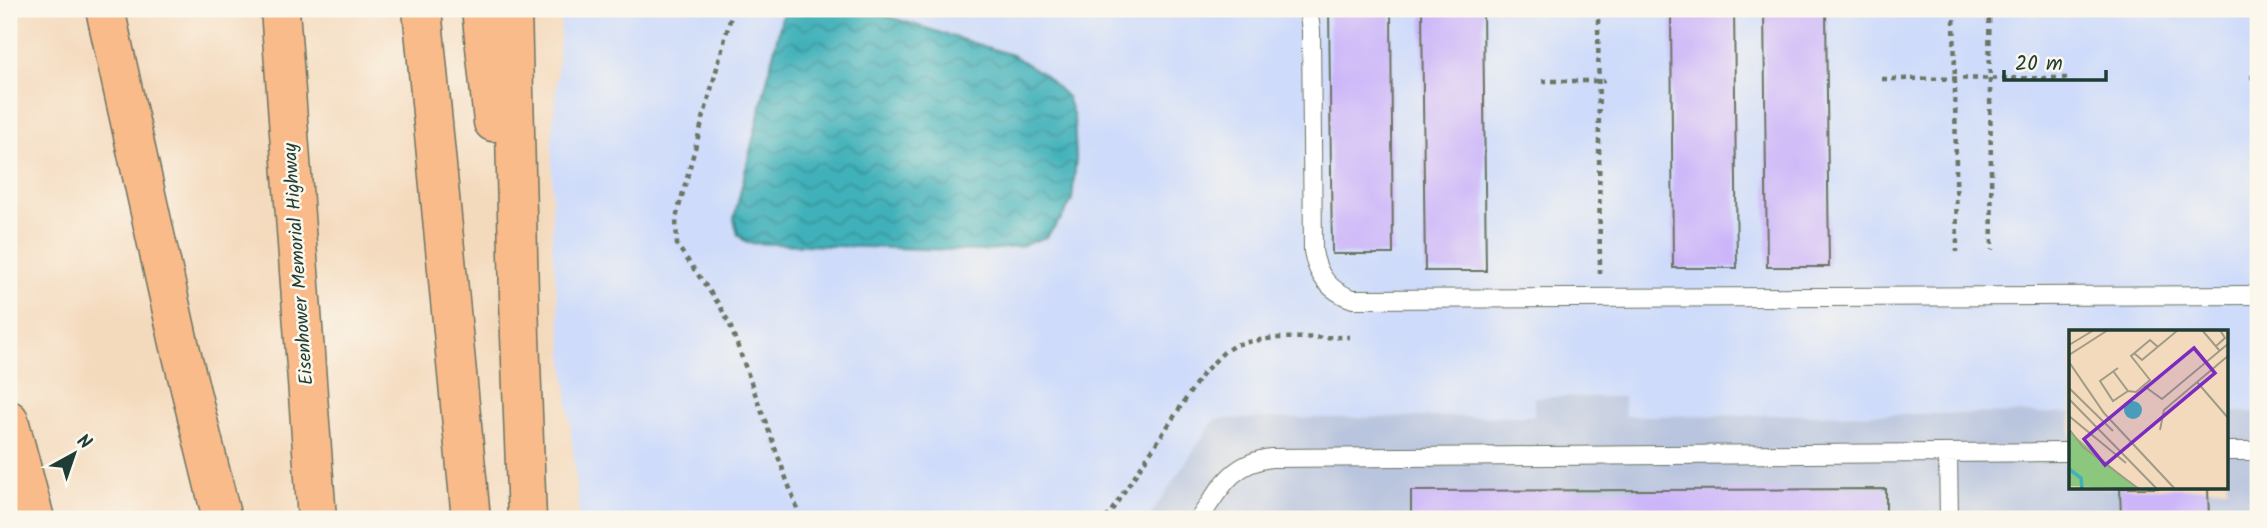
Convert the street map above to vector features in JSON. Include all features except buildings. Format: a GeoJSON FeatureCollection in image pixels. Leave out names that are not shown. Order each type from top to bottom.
{"type":"FeatureCollection","features":[{"type":"Feature","properties":{"kind":"highway"},"geometry":{"type":"LineString","coordinates":[[105,9],[179,343],[222,519]]}},
{"type":"Feature","properties":{"kind":"highway","name":"Eisenhower Memorial Highway"},"geometry":{"type":"LineString","coordinates":[[280,9],[317,519]]}},
{"type":"Feature","properties":{"kind":"highway"},"geometry":{"type":"LineString","coordinates":[[422,9],[471,519]]}},
{"type":"Feature","properties":{"kind":"highway"},"geometry":{"type":"LineString","coordinates":[[481,9],[520,336]]}},
{"type":"Feature","properties":{"kind":"highway"},"geometry":{"type":"LineString","coordinates":[[512,9],[527,519]]}},
{"type":"Feature","properties":{"kind":"highway"},"geometry":{"type":"LineString","coordinates":[[9,419],[35,519]]}},
{"type":"Feature","properties":{"kind":"lane"},"geometry":{"type":"LineString","coordinates":[[1308,9],[1311,30],[1313,251],[1317,268],[1328,285],[1344,296],[1363,300],[2258,295]]}},
{"type":"Feature","properties":{"kind":"lane"},"geometry":{"type":"LineString","coordinates":[[2228,451],[2258,451]]}},
{"type":"Feature","properties":{"kind":"lane"},"geometry":{"type":"LineString","coordinates":[[1199,519],[1234,472],[1245,464],[1270,458],[2069,452]]}},
{"type":"Feature","properties":{"kind":"lane"},"geometry":{"type":"LineString","coordinates":[[1948,453],[1949,519]]}},
{"type":"Feature","properties":{"kind":"path"},"geometry":{"type":"LineString","coordinates":[[733,9],[676,218],[675,233],[677,245],[720,306],[730,326],[801,519]]}},
{"type":"Feature","properties":{"kind":"path"},"geometry":{"type":"LineString","coordinates":[[1598,9],[1601,299]]}},
{"type":"Feature","properties":{"kind":"path"},"geometry":{"type":"LineString","coordinates":[[1954,9],[1957,252]]}},
{"type":"Feature","properties":{"kind":"path"},"geometry":{"type":"LineString","coordinates":[[1989,9],[1992,250]]}},
{"type":"Feature","properties":{"kind":"path"},"geometry":{"type":"LineString","coordinates":[[2250,77],[2258,77]]}},
{"type":"Feature","properties":{"kind":"path"},"geometry":{"type":"LineString","coordinates":[[1882,79],[2067,78]]}},
{"type":"Feature","properties":{"kind":"path"},"geometry":{"type":"LineString","coordinates":[[1542,81],[1605,80]]}},
{"type":"Feature","properties":{"kind":"path"},"geometry":{"type":"LineString","coordinates":[[1106,519],[1203,373],[1224,352],[1235,345],[1275,338],[1350,337]]}},
{"type":"Feature","properties":{"kind":"shaded area"},"geometry":{"type":"Polygon","coordinates":[[[562,9],[2258,9],[2258,412],[2228,412],[2228,330],[2069,330],[2069,413],[1624,416],[1624,397],[1535,397],[1535,416],[1216,419],[1148,519],[580,519],[552,245],[552,142],[562,9]]]}},
{"type":"Feature","properties":{"kind":"shaded area"},"geometry":{"type":"Polygon","coordinates":[[[1534,397],[1624,397],[1625,416],[2069,413],[2069,490],[2228,490],[2228,412],[2258,412],[2258,519],[1148,519],[1215,419],[1534,416],[1534,397]]]}},
{"type":"Feature","properties":{"kind":"water"},"geometry":{"type":"Polygon","coordinates":[[[784,9],[864,9],[1012,55],[1043,74],[1067,97],[1074,117],[1076,159],[1072,200],[1061,219],[1046,237],[1021,246],[983,251],[747,243],[738,235],[734,219],[784,9]]]}}]}
